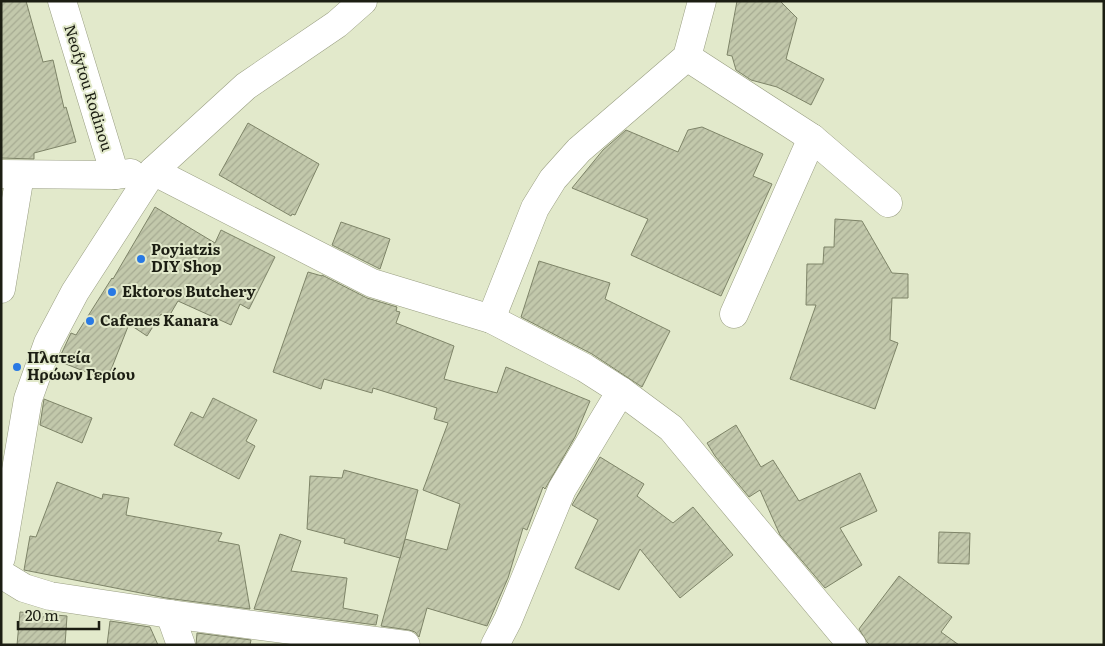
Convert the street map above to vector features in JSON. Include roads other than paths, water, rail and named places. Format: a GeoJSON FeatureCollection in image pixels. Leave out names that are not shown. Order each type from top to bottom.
{"type":"FeatureCollection","features":[{"type":"Feature","properties":{"kind":"street","name":"Neofytou Rodinou"},"geometry":{"type":"LineString","coordinates":[[62,1],[115,175]]}},
{"type":"Feature","properties":{"kind":"street"},"geometry":{"type":"LineString","coordinates":[[1,558],[28,399],[48,343],[75,292],[153,171],[246,86],[337,24],[363,1]]}},
{"type":"Feature","properties":{"kind":"street"},"geometry":{"type":"LineString","coordinates":[[491,319],[535,208],[553,179],[579,150],[687,57],[702,1]]}},
{"type":"Feature","properties":{"kind":"street"},"geometry":{"type":"LineString","coordinates":[[687,57],[812,138],[888,203]]}},
{"type":"Feature","properties":{"kind":"street"},"geometry":{"type":"LineString","coordinates":[[734,314],[812,138]]}},
{"type":"Feature","properties":{"kind":"street"},"geometry":{"type":"LineString","coordinates":[[1,289],[13,182],[153,171],[372,283],[491,319],[585,368],[620,391],[671,428],[852,645]]}},
{"type":"Feature","properties":{"kind":"street"},"geometry":{"type":"LineString","coordinates":[[495,645],[508,620],[562,489],[620,391]]}},
{"type":"Feature","properties":{"kind":"street"},"geometry":{"type":"LineString","coordinates":[[1,574],[24,588],[50,596],[406,645]]}},
{"type":"Feature","properties":{"kind":"street"},"geometry":{"type":"LineString","coordinates":[[170,614],[181,645]]}},
{"type":"Feature","properties":{"kind":"place","name":"Poyiatzis DIY Shop"},"geometry":{"type":"Point","coordinates":[141,259]}},
{"type":"Feature","properties":{"kind":"place","name":"Ektoros Butchery"},"geometry":{"type":"Point","coordinates":[112,292]}},
{"type":"Feature","properties":{"kind":"place","name":"Cafenes Kanara"},"geometry":{"type":"Point","coordinates":[90,321]}},
{"type":"Feature","properties":{"kind":"place","name":"Πλατεία Ηρώων Γερίου"},"geometry":{"type":"Point","coordinates":[17,367]}}]}
